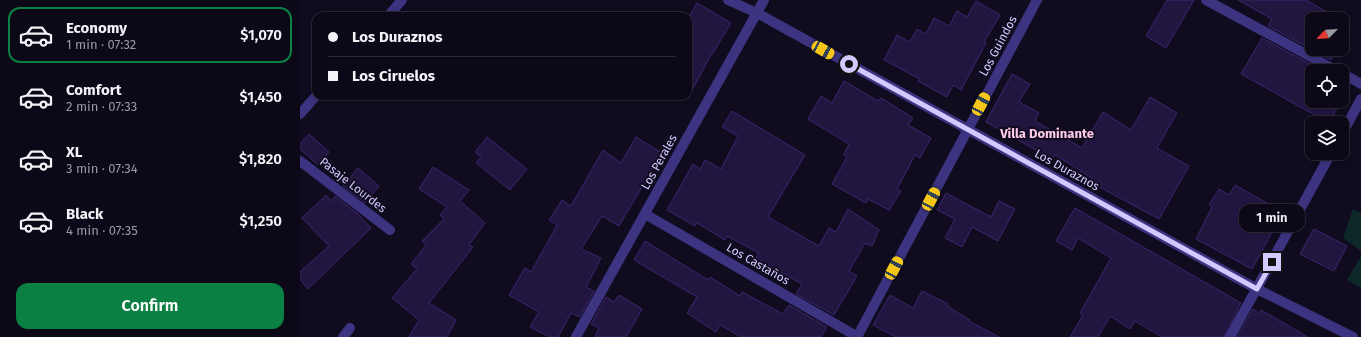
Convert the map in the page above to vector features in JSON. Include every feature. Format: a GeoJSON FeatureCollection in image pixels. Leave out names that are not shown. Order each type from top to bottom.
{"type":"FeatureCollection","features":[{"type":"Feature","properties":{"kind":"street"},"geometry":{"type":"LineString","coordinates":[[392,12],[402,0]]}},
{"type":"Feature","properties":{"kind":"street","name":"Los Duraznos"},"geometry":{"type":"LineString","coordinates":[[728,0],[757,13],[1257,289],[1353,337]]}},
{"type":"Feature","properties":{"kind":"street","name":"Los Perales"},"geometry":{"type":"LineString","coordinates":[[576,337],[764,0]]}},
{"type":"Feature","properties":{"kind":"street","name":"Los Guindos"},"geometry":{"type":"LineString","coordinates":[[857,337],[1037,0]]}},
{"type":"Feature","properties":{"kind":"street"},"geometry":{"type":"LineString","coordinates":[[1206,0],[1324,64]]}},
{"type":"Feature","properties":{"kind":"street"},"geometry":{"type":"LineString","coordinates":[[1349,78],[1361,84]]}},
{"type":"Feature","properties":{"kind":"street"},"geometry":{"type":"LineString","coordinates":[[1349,121],[1361,99]]}},
{"type":"Feature","properties":{"kind":"street"},"geometry":{"type":"LineString","coordinates":[[300,114],[312,100]]}},
{"type":"Feature","properties":{"kind":"street"},"geometry":{"type":"LineString","coordinates":[[1230,337],[1327,160]]}},
{"type":"Feature","properties":{"kind":"street","name":"Pasaje Lourdes"},"geometry":{"type":"LineString","coordinates":[[300,161],[390,230]]}},
{"type":"Feature","properties":{"kind":"street","name":"Los Castaños"},"geometry":{"type":"LineString","coordinates":[[645,214],[857,337]]}},
{"type":"Feature","properties":{"kind":"street"},"geometry":{"type":"LineString","coordinates":[[343,337],[350,328]]}},
{"type":"Feature","properties":{"kind":"green space"},"geometry":{"type":"Polygon","coordinates":[[[1353,209],[1361,213],[1361,251],[1343,238],[1353,209]]]}},
{"type":"Feature","properties":{"kind":"green space"},"geometry":{"type":"Polygon","coordinates":[[[1361,256],[1361,288],[1347,280],[1361,256]]]}},
{"type":"Feature","properties":{"kind":"building"},"geometry":{"type":"Polygon","coordinates":[[[1167,0],[1194,0],[1166,48],[1146,36],[1167,0]]]}},
{"type":"Feature","properties":{"kind":"building"},"geometry":{"type":"Polygon","coordinates":[[[1238,0],[1306,0],[1327,12],[1305,12],[1305,46],[1268,26],[1272,19],[1238,0]]]}},
{"type":"Feature","properties":{"kind":"building"},"geometry":{"type":"Polygon","coordinates":[[[976,1],[1000,15],[984,42],[986,43],[961,90],[953,85],[947,97],[918,81],[920,79],[884,60],[897,35],[910,42],[917,29],[926,34],[934,18],[949,26],[957,11],[967,17],[976,1]]]}},
{"type":"Feature","properties":{"kind":"building"},"geometry":{"type":"Polygon","coordinates":[[[697,3],[731,23],[712,53],[692,90],[692,12],[697,3]]]}},
{"type":"Feature","properties":{"kind":"building"},"geometry":{"type":"Polygon","coordinates":[[[1262,38],[1310,64],[1305,64],[1305,108],[1337,108],[1333,116],[1316,116],[1241,74],[1262,38]]]}},
{"type":"Feature","properties":{"kind":"building"},"geometry":{"type":"Polygon","coordinates":[[[1324,56],[1333,56],[1331,60],[1324,56]]]}},
{"type":"Feature","properties":{"kind":"building"},"geometry":{"type":"Polygon","coordinates":[[[1012,74],[1030,84],[1019,102],[1039,113],[1035,121],[1082,148],[1103,112],[1131,130],[1150,97],[1177,113],[1157,148],[1189,166],[1159,219],[1090,182],[1092,178],[1055,155],[1052,159],[986,122],[1012,74]]]}},
{"type":"Feature","properties":{"kind":"building"},"geometry":{"type":"Polygon","coordinates":[[[844,81],[878,101],[881,98],[913,118],[908,125],[931,138],[920,158],[915,155],[897,189],[901,191],[889,210],[868,199],[866,203],[832,184],[847,157],[844,155],[849,144],[808,119],[821,96],[832,103],[844,81]]]}},
{"type":"Feature","properties":{"kind":"building"},"geometry":{"type":"Polygon","coordinates":[[[732,111],[805,155],[768,217],[819,246],[829,228],[836,232],[848,209],[879,230],[872,246],[865,243],[849,271],[857,276],[834,315],[796,294],[802,284],[756,258],[759,253],[727,236],[725,240],[697,223],[695,226],[667,210],[693,164],[700,169],[705,160],[721,169],[738,136],[722,127],[732,111]]]}},
{"type":"Feature","properties":{"kind":"building"},"geometry":{"type":"Polygon","coordinates":[[[309,134],[329,152],[318,165],[300,149],[300,144],[309,134]]]}},
{"type":"Feature","properties":{"kind":"building"},"geometry":{"type":"Polygon","coordinates":[[[487,137],[527,169],[510,190],[476,163],[481,157],[475,152],[487,137]]]}},
{"type":"Feature","properties":{"kind":"building"},"geometry":{"type":"Polygon","coordinates":[[[636,137],[662,153],[619,226],[602,216],[581,249],[601,258],[586,287],[594,291],[580,317],[571,313],[558,337],[550,337],[530,327],[539,312],[509,295],[525,268],[531,272],[557,225],[549,220],[562,200],[571,206],[603,150],[621,163],[636,137]]]}},
{"type":"Feature","properties":{"kind":"building"},"geometry":{"type":"Polygon","coordinates":[[[433,167],[469,190],[460,201],[485,223],[469,245],[473,247],[429,303],[456,320],[447,337],[409,337],[419,320],[392,298],[417,269],[411,264],[426,245],[422,241],[444,219],[440,215],[447,207],[419,189],[433,167]]]}},
{"type":"Feature","properties":{"kind":"building"},"geometry":{"type":"Polygon","coordinates":[[[358,168],[379,186],[365,203],[343,186],[358,168]]]}},
{"type":"Feature","properties":{"kind":"building"},"geometry":{"type":"Polygon","coordinates":[[[1235,185],[1283,212],[1252,269],[1196,239],[1212,207],[1209,205],[1219,189],[1229,195],[1235,185]]]}},
{"type":"Feature","properties":{"kind":"building"},"geometry":{"type":"Polygon","coordinates":[[[946,193],[991,217],[999,201],[1015,209],[998,241],[972,227],[962,247],[945,238],[955,219],[937,210],[946,193]]]}},
{"type":"Feature","properties":{"kind":"building"},"geometry":{"type":"Polygon","coordinates":[[[326,195],[331,201],[335,196],[357,213],[371,228],[308,289],[300,279],[300,272],[329,246],[302,218],[326,195]]]}},
{"type":"Feature","properties":{"kind":"building"},"geometry":{"type":"Polygon","coordinates":[[[1075,208],[1241,303],[1224,337],[1162,337],[1135,321],[1130,329],[1110,316],[1098,337],[1070,337],[1083,315],[1080,313],[1111,258],[1078,238],[1072,250],[1056,241],[1075,208]]]}},
{"type":"Feature","properties":{"kind":"building"},"geometry":{"type":"Polygon","coordinates":[[[1314,229],[1347,246],[1334,271],[1300,254],[1314,229]]]}},
{"type":"Feature","properties":{"kind":"building"},"geometry":{"type":"Polygon","coordinates":[[[645,241],[708,280],[710,277],[740,296],[742,292],[783,314],[789,305],[827,327],[821,337],[741,337],[720,325],[716,332],[687,313],[697,297],[634,260],[645,241]]]}},
{"type":"Feature","properties":{"kind":"building"},"geometry":{"type":"Polygon","coordinates":[[[922,291],[948,304],[947,306],[970,320],[969,321],[999,337],[896,337],[873,325],[890,295],[913,308],[922,291]]]}},
{"type":"Feature","properties":{"kind":"building"},"geometry":{"type":"Polygon","coordinates":[[[619,295],[642,309],[626,337],[595,337],[599,328],[591,324],[606,297],[614,302],[619,295]]]}},
{"type":"Feature","properties":{"kind":"building"},"geometry":{"type":"Polygon","coordinates":[[[1253,309],[1259,313],[1261,310],[1308,337],[1237,337],[1253,309]]]}},
{"type":"Feature","properties":{"kind":"district","name":"Villa Dominante"},"geometry":{"type":"Point","coordinates":[1047,133]}},
{"type":"Feature","properties":{"kind":"route"},"geometry":{"type":"LineString","coordinates":[[849,64],[1257,289],[1272,262]]}}]}
